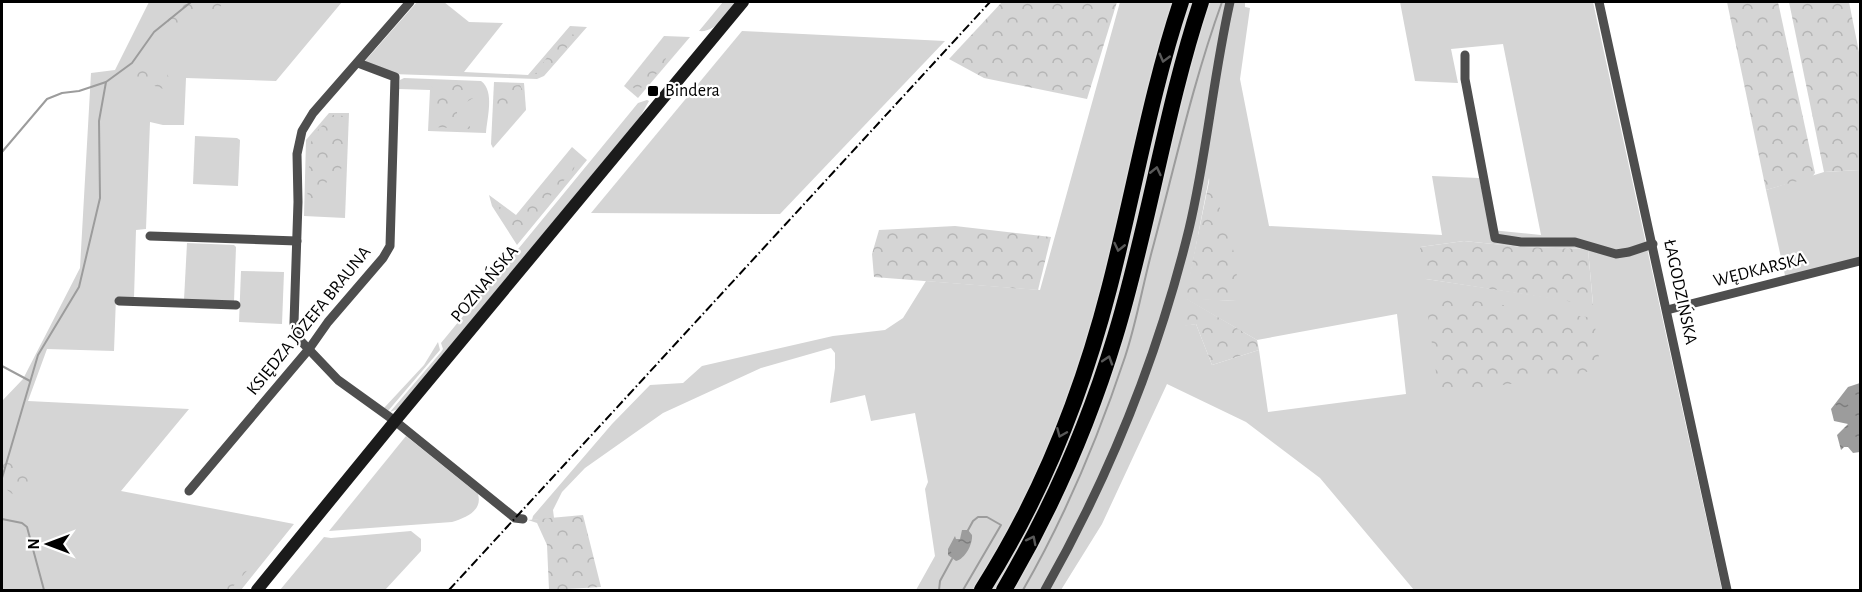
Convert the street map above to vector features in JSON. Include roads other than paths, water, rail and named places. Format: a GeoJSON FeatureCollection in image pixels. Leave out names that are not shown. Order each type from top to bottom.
{"type":"FeatureCollection","features":[{"type":"Feature","properties":{"kind":"highway"},"geometry":{"type":"LineString","coordinates":[[982,591],[1032,497],[1083,375],[1109,291],[1156,88],[1181,2]]}},
{"type":"Feature","properties":{"kind":"highway"},"geometry":{"type":"LineString","coordinates":[[1004,591],[1027,551],[1064,475],[1102,379],[1127,296],[1175,92],[1201,2]]}},
{"type":"Feature","properties":{"kind":"main road","name":"POZNAŃSKA"},"geometry":{"type":"LineString","coordinates":[[257,591],[394,421],[742,2]]}},
{"type":"Feature","properties":{"kind":"street"},"geometry":{"type":"LineString","coordinates":[[410,2],[313,113],[302,131],[297,154],[294,322],[297,338],[338,380],[519,519]]}},
{"type":"Feature","properties":{"kind":"street"},"geometry":{"type":"LineString","coordinates":[[1045,591],[1088,511],[1108,468],[1156,344],[1189,227],[1205,145],[1221,41],[1230,2]]}},
{"type":"Feature","properties":{"kind":"street","name":"ŁAGODZIŃSKA"},"geometry":{"type":"LineString","coordinates":[[1599,2],[1727,591]]}},
{"type":"Feature","properties":{"kind":"street"},"geometry":{"type":"LineString","coordinates":[[1465,55],[1464,79],[1495,238],[1521,242],[1575,242],[1616,254],[1653,244]]}},
{"type":"Feature","properties":{"kind":"street","name":"KSIĘDZA JÓZEFA BRAUNA"},"geometry":{"type":"LineString","coordinates":[[189,491],[309,349],[328,322],[383,258],[390,246],[395,77],[358,63]]}},
{"type":"Feature","properties":{"kind":"street"},"geometry":{"type":"LineString","coordinates":[[150,236],[297,242]]}},
{"type":"Feature","properties":{"kind":"street","name":"WĘDKARSKA"},"geometry":{"type":"LineString","coordinates":[[1667,310],[1860,261]]}},
{"type":"Feature","properties":{"kind":"street"},"geometry":{"type":"LineString","coordinates":[[119,301],[236,305]]}},
{"type":"Feature","properties":{"kind":"water"},"geometry":{"type":"Polygon","coordinates":[[[1860,383],[1860,452],[1853,453],[1848,447],[1841,450],[1837,435],[1848,424],[1834,421],[1831,409],[1848,387],[1860,383]]]}},
{"type":"Feature","properties":{"kind":"water"},"geometry":{"type":"Polygon","coordinates":[[[962,530],[968,530],[972,539],[965,554],[956,561],[948,555],[948,549],[955,536],[956,539],[960,539],[962,530]]]}},
{"type":"Feature","properties":{"kind":"waterway"},"geometry":{"type":"LineString","coordinates":[[2,478],[38,355],[79,287],[100,198],[99,121],[106,82],[132,63],[154,32],[191,2]]}},
{"type":"Feature","properties":{"kind":"waterway"},"geometry":{"type":"LineString","coordinates":[[1023,590],[1080,476],[1125,357],[1193,93],[1222,2]]}},
{"type":"Feature","properties":{"kind":"waterway"},"geometry":{"type":"LineString","coordinates":[[2,152],[47,99],[106,82]]}},
{"type":"Feature","properties":{"kind":"waterway"},"geometry":{"type":"LineString","coordinates":[[2,366],[30,381]]}},
{"type":"Feature","properties":{"kind":"waterway"},"geometry":{"type":"LineString","coordinates":[[963,590],[1001,525],[987,517],[978,517],[967,532]]}},
{"type":"Feature","properties":{"kind":"waterway"},"geometry":{"type":"LineString","coordinates":[[2,519],[22,523],[27,527],[44,590]]}},
{"type":"Feature","properties":{"kind":"waterway"},"geometry":{"type":"LineString","coordinates":[[939,590],[940,581],[952,559]]}},
{"type":"Feature","properties":{"kind":"railway"},"geometry":{"type":"LineString","coordinates":[[449,590],[990,2]]}},
{"type":"Feature","properties":{"kind":"place","name":"Bindera"},"geometry":{"type":"Point","coordinates":[653,91]}}]}
